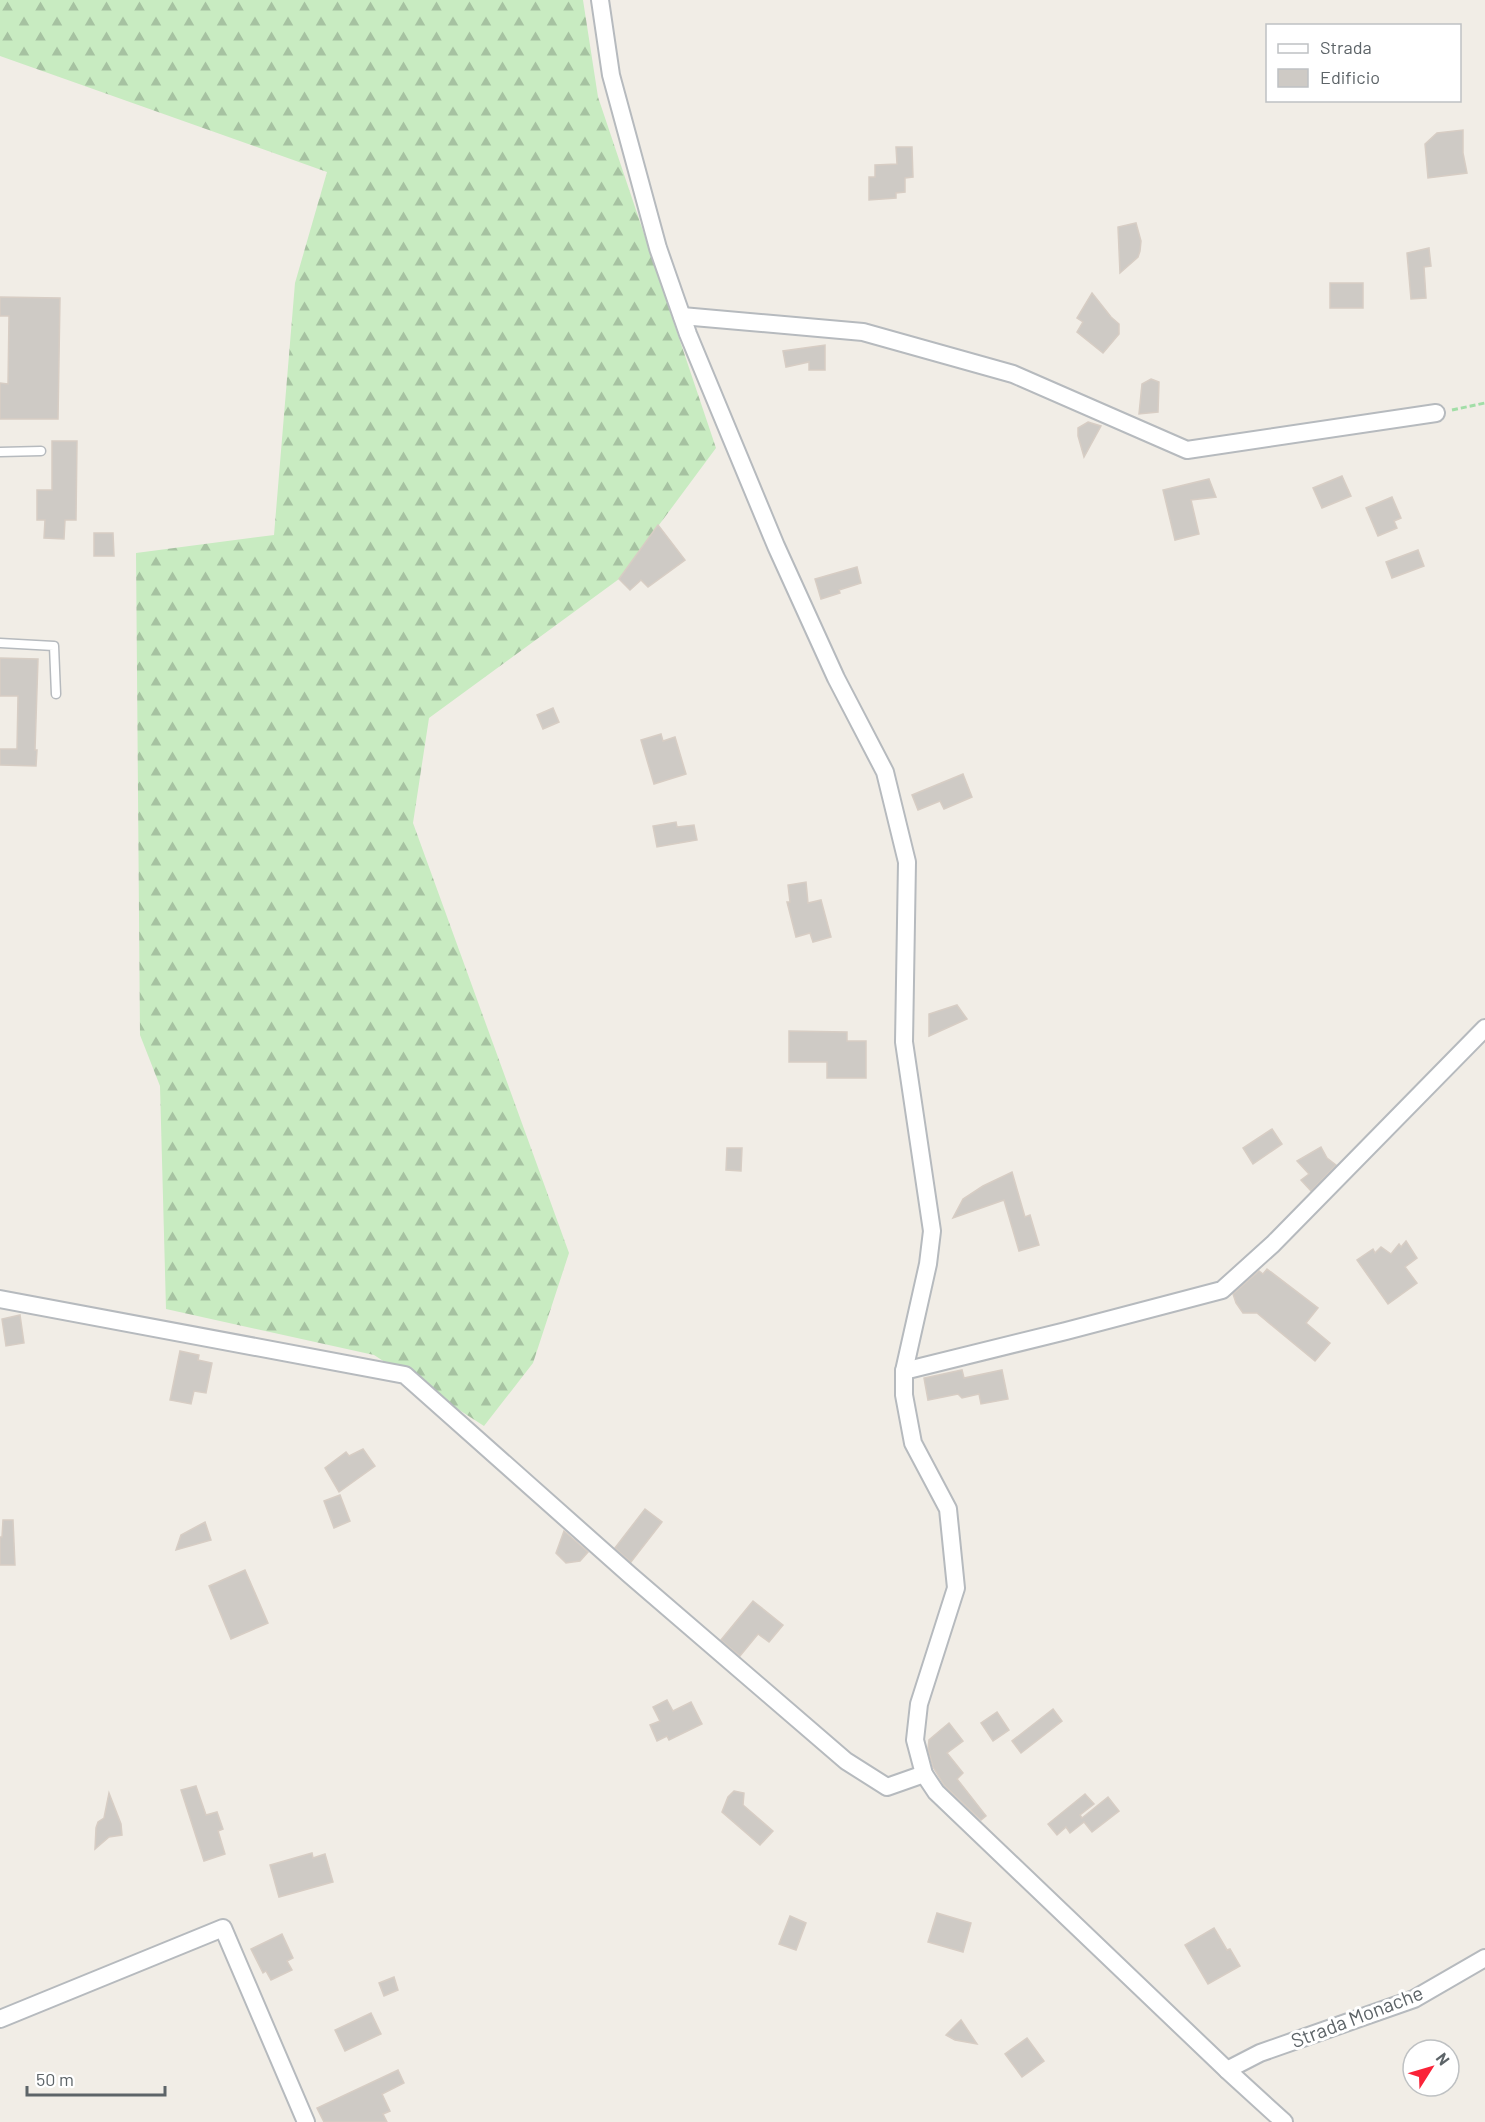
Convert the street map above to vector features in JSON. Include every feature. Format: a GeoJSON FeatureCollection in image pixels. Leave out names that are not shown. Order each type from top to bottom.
{"type":"FeatureCollection","features":[{"type":"Feature","properties":{"kind":"street"},"geometry":{"type":"LineString","coordinates":[[600,0],[611,75],[658,248],[682,316],[781,556],[836,678],[885,772],[907,862],[903,1042],[932,1231],[928,1264],[904,1371],[904,1395],[913,1443],[948,1509],[956,1588],[919,1704],[915,1740],[924,1774],[936,1792],[1284,2122]]}},
{"type":"Feature","properties":{"kind":"street"},"geometry":{"type":"LineString","coordinates":[[682,316],[863,332],[1013,374],[1187,450],[1436,413]]}},
{"type":"Feature","properties":{"kind":"street"},"geometry":{"type":"LineString","coordinates":[[904,1371],[1222,1290],[1273,1244],[1485,1028]]}},
{"type":"Feature","properties":{"kind":"street"},"geometry":{"type":"LineString","coordinates":[[0,1299],[405,1375],[630,1575],[846,1761],[886,1786],[924,1774]]}},
{"type":"Feature","properties":{"kind":"street"},"geometry":{"type":"LineString","coordinates":[[0,2019],[223,1928],[306,2122]]}},
{"type":"Feature","properties":{"kind":"street","name":"Strada Monache"},"geometry":{"type":"LineString","coordinates":[[1227,2070],[1260,2053],[1414,1999],[1485,1958]]}},
{"type":"Feature","properties":{"kind":"lane"},"geometry":{"type":"LineString","coordinates":[[0,452],[41,452]]}},
{"type":"Feature","properties":{"kind":"lane"},"geometry":{"type":"LineString","coordinates":[[0,643],[54,646],[56,694]]}},
{"type":"Feature","properties":{"kind":"path"},"geometry":{"type":"LineString","coordinates":[[1436,413],[1485,403]]}},
{"type":"Feature","properties":{"kind":"green space"},"geometry":{"type":"Polygon","coordinates":[[[0,0],[583,0],[598,97],[716,448],[619,579],[429,718],[413,823],[569,1253],[533,1363],[484,1426],[374,1355],[166,1309],[160,1086],[140,1035],[136,553],[274,535],[295,283],[327,172],[0,56],[0,0]]]}},
{"type":"Feature","properties":{"kind":"building"},"geometry":{"type":"Polygon","coordinates":[[[1463,130],[1463,153],[1467,173],[1428,178],[1425,144],[1437,133],[1463,130]]]}},
{"type":"Feature","properties":{"kind":"building"},"geometry":{"type":"Polygon","coordinates":[[[896,147],[912,147],[913,177],[905,178],[905,192],[896,193],[896,198],[869,200],[869,177],[875,177],[875,165],[897,164],[896,147]]]}},
{"type":"Feature","properties":{"kind":"building"},"geometry":{"type":"Polygon","coordinates":[[[1136,223],[1141,241],[1140,251],[1138,257],[1120,273],[1118,227],[1136,223]]]}},
{"type":"Feature","properties":{"kind":"building"},"geometry":{"type":"Polygon","coordinates":[[[1429,248],[1431,266],[1424,267],[1426,298],[1411,299],[1407,253],[1429,248]]]}},
{"type":"Feature","properties":{"kind":"building"},"geometry":{"type":"Polygon","coordinates":[[[1330,283],[1363,283],[1363,308],[1330,308],[1330,283]]]}},
{"type":"Feature","properties":{"kind":"building"},"geometry":{"type":"Polygon","coordinates":[[[1092,293],[1119,324],[1119,334],[1103,353],[1077,332],[1083,322],[1077,318],[1092,293]]]}},
{"type":"Feature","properties":{"kind":"building"},"geometry":{"type":"Polygon","coordinates":[[[0,297],[60,298],[58,419],[0,419],[0,383],[8,384],[9,316],[0,316],[0,297]]]}},
{"type":"Feature","properties":{"kind":"building"},"geometry":{"type":"Polygon","coordinates":[[[825,345],[825,370],[809,370],[809,362],[786,367],[783,351],[825,345]]]}},
{"type":"Feature","properties":{"kind":"building"},"geometry":{"type":"Polygon","coordinates":[[[1151,379],[1159,382],[1158,412],[1139,414],[1142,384],[1151,379]]]}},
{"type":"Feature","properties":{"kind":"building"},"geometry":{"type":"Polygon","coordinates":[[[1088,422],[1101,426],[1084,457],[1078,428],[1088,422]]]}},
{"type":"Feature","properties":{"kind":"building"},"geometry":{"type":"Polygon","coordinates":[[[52,441],[77,441],[76,520],[65,520],[64,539],[44,538],[45,520],[37,520],[37,490],[52,490],[52,441]]]}},
{"type":"Feature","properties":{"kind":"building"},"geometry":{"type":"Polygon","coordinates":[[[1342,476],[1351,496],[1322,508],[1313,488],[1342,476]]]}},
{"type":"Feature","properties":{"kind":"building"},"geometry":{"type":"Polygon","coordinates":[[[1209,479],[1216,497],[1191,500],[1199,534],[1175,540],[1163,490],[1209,479]]]}},
{"type":"Feature","properties":{"kind":"building"},"geometry":{"type":"Polygon","coordinates":[[[1392,497],[1401,518],[1394,521],[1397,528],[1378,536],[1366,508],[1392,497]]]}},
{"type":"Feature","properties":{"kind":"building"},"geometry":{"type":"Polygon","coordinates":[[[658,525],[685,560],[648,587],[641,580],[630,590],[619,579],[658,525]]]}},
{"type":"Feature","properties":{"kind":"building"},"geometry":{"type":"Polygon","coordinates":[[[94,533],[113,533],[114,556],[94,556],[94,533]]]}},
{"type":"Feature","properties":{"kind":"building"},"geometry":{"type":"Polygon","coordinates":[[[1418,550],[1424,566],[1392,578],[1386,562],[1418,550]]]}},
{"type":"Feature","properties":{"kind":"building"},"geometry":{"type":"Polygon","coordinates":[[[857,567],[861,583],[821,599],[815,579],[857,567]]]}},
{"type":"Feature","properties":{"kind":"building"},"geometry":{"type":"Polygon","coordinates":[[[0,658],[38,659],[36,766],[0,765],[0,749],[17,749],[18,696],[0,696],[0,658]]]}},
{"type":"Feature","properties":{"kind":"building"},"geometry":{"type":"Polygon","coordinates":[[[553,708],[559,722],[543,729],[537,715],[553,708]]]}},
{"type":"Feature","properties":{"kind":"building"},"geometry":{"type":"Polygon","coordinates":[[[661,734],[663,741],[675,737],[686,774],[654,784],[641,740],[661,734]]]}},
{"type":"Feature","properties":{"kind":"building"},"geometry":{"type":"Polygon","coordinates":[[[963,774],[972,797],[944,809],[940,801],[918,810],[912,795],[963,774]]]}},
{"type":"Feature","properties":{"kind":"building"},"geometry":{"type":"Polygon","coordinates":[[[676,822],[677,827],[694,825],[697,840],[657,847],[653,826],[676,822]]]}},
{"type":"Feature","properties":{"kind":"building"},"geometry":{"type":"Polygon","coordinates":[[[806,882],[808,903],[821,900],[831,937],[813,942],[810,933],[796,937],[787,902],[790,902],[788,885],[806,882]]]}},
{"type":"Feature","properties":{"kind":"building"},"geometry":{"type":"Polygon","coordinates":[[[957,1005],[967,1019],[929,1036],[929,1014],[957,1005]]]}},
{"type":"Feature","properties":{"kind":"building"},"geometry":{"type":"Polygon","coordinates":[[[789,1031],[847,1032],[847,1041],[866,1041],[866,1078],[827,1078],[827,1062],[789,1062],[789,1031]]]}},
{"type":"Feature","properties":{"kind":"building"},"geometry":{"type":"Polygon","coordinates":[[[1272,1129],[1282,1144],[1253,1164],[1243,1148],[1272,1129]]]}},
{"type":"Feature","properties":{"kind":"building"},"geometry":{"type":"Polygon","coordinates":[[[1321,1147],[1327,1158],[1336,1165],[1311,1191],[1301,1180],[1309,1174],[1297,1161],[1321,1147]]]}},
{"type":"Feature","properties":{"kind":"building"},"geometry":{"type":"Polygon","coordinates":[[[727,1148],[742,1148],[741,1171],[726,1170],[727,1148]]]}},
{"type":"Feature","properties":{"kind":"building"},"geometry":{"type":"Polygon","coordinates":[[[1012,1172],[1025,1217],[1030,1215],[1039,1245],[1019,1251],[1004,1200],[953,1218],[963,1199],[1012,1172]]]}},
{"type":"Feature","properties":{"kind":"building"},"geometry":{"type":"Polygon","coordinates":[[[1406,1241],[1417,1258],[1405,1267],[1417,1283],[1388,1304],[1357,1260],[1373,1249],[1375,1253],[1381,1247],[1391,1254],[1399,1244],[1401,1247],[1406,1241]]]}},
{"type":"Feature","properties":{"kind":"building"},"geometry":{"type":"Polygon","coordinates":[[[1267,1269],[1318,1308],[1306,1323],[1330,1343],[1315,1361],[1257,1313],[1243,1313],[1236,1303],[1233,1294],[1259,1271],[1263,1274],[1267,1269]]]}},
{"type":"Feature","properties":{"kind":"building"},"geometry":{"type":"Polygon","coordinates":[[[20,1315],[24,1343],[6,1346],[2,1319],[20,1315]]]}},
{"type":"Feature","properties":{"kind":"building"},"geometry":{"type":"Polygon","coordinates":[[[180,1351],[199,1355],[198,1360],[212,1363],[206,1393],[194,1391],[191,1404],[170,1400],[180,1351]]]}},
{"type":"Feature","properties":{"kind":"building"},"geometry":{"type":"Polygon","coordinates":[[[962,1370],[964,1378],[1002,1370],[1008,1399],[981,1404],[979,1394],[962,1398],[958,1394],[928,1400],[924,1378],[962,1370]]]}},
{"type":"Feature","properties":{"kind":"building"},"geometry":{"type":"Polygon","coordinates":[[[363,1449],[375,1466],[339,1492],[325,1468],[346,1452],[349,1456],[363,1449]]]}},
{"type":"Feature","properties":{"kind":"building"},"geometry":{"type":"Polygon","coordinates":[[[340,1495],[350,1521],[334,1528],[324,1501],[340,1495]]]}},
{"type":"Feature","properties":{"kind":"building"},"geometry":{"type":"Polygon","coordinates":[[[645,1509],[662,1522],[631,1562],[615,1548],[645,1509]]]}},
{"type":"Feature","properties":{"kind":"building"},"geometry":{"type":"Polygon","coordinates":[[[3,1520],[13,1520],[15,1565],[0,1565],[0,1537],[2,1537],[3,1520]]]}},
{"type":"Feature","properties":{"kind":"building"},"geometry":{"type":"Polygon","coordinates":[[[205,1522],[211,1540],[176,1550],[181,1535],[205,1522]]]}},
{"type":"Feature","properties":{"kind":"building"},"geometry":{"type":"Polygon","coordinates":[[[564,1531],[588,1552],[580,1561],[566,1563],[556,1553],[564,1531]]]}},
{"type":"Feature","properties":{"kind":"building"},"geometry":{"type":"Polygon","coordinates":[[[245,1570],[268,1623],[231,1639],[209,1586],[245,1570]]]}},
{"type":"Feature","properties":{"kind":"building"},"geometry":{"type":"Polygon","coordinates":[[[753,1601],[783,1625],[769,1642],[758,1634],[740,1656],[721,1640],[753,1601]]]}},
{"type":"Feature","properties":{"kind":"building"},"geometry":{"type":"Polygon","coordinates":[[[667,1700],[673,1711],[691,1702],[702,1724],[669,1740],[667,1736],[657,1741],[650,1725],[660,1721],[653,1707],[667,1700]]]}},
{"type":"Feature","properties":{"kind":"building"},"geometry":{"type":"Polygon","coordinates":[[[1053,1709],[1062,1721],[1021,1753],[1012,1741],[1053,1709]]]}},
{"type":"Feature","properties":{"kind":"building"},"geometry":{"type":"Polygon","coordinates":[[[997,1712],[1009,1730],[993,1741],[981,1723],[997,1712]]]}},
{"type":"Feature","properties":{"kind":"building"},"geometry":{"type":"Polygon","coordinates":[[[949,1723],[963,1741],[947,1753],[963,1773],[957,1779],[986,1816],[981,1820],[944,1785],[933,1767],[928,1749],[929,1740],[949,1723]]]}},
{"type":"Feature","properties":{"kind":"building"},"geometry":{"type":"Polygon","coordinates":[[[196,1786],[206,1815],[217,1812],[223,1829],[218,1831],[225,1854],[204,1861],[181,1790],[196,1786]]]}},
{"type":"Feature","properties":{"kind":"building"},"geometry":{"type":"Polygon","coordinates":[[[734,1791],[744,1793],[743,1805],[773,1831],[760,1845],[722,1812],[728,1797],[734,1791]]]}},
{"type":"Feature","properties":{"kind":"building"},"geometry":{"type":"Polygon","coordinates":[[[109,1793],[121,1824],[122,1835],[109,1837],[95,1849],[96,1828],[98,1822],[104,1818],[109,1793]]]}},
{"type":"Feature","properties":{"kind":"building"},"geometry":{"type":"Polygon","coordinates":[[[1085,1794],[1094,1804],[1080,1815],[1082,1818],[1108,1797],[1119,1811],[1092,1832],[1084,1822],[1070,1833],[1066,1827],[1057,1835],[1048,1824],[1085,1794]]]}},
{"type":"Feature","properties":{"kind":"building"},"geometry":{"type":"Polygon","coordinates":[[[312,1853],[313,1858],[325,1854],[333,1882],[279,1897],[270,1865],[312,1853]]]}},
{"type":"Feature","properties":{"kind":"building"},"geometry":{"type":"Polygon","coordinates":[[[937,1913],[971,1923],[963,1952],[928,1942],[937,1913]]]}},
{"type":"Feature","properties":{"kind":"building"},"geometry":{"type":"Polygon","coordinates":[[[790,1916],[806,1923],[796,1950],[779,1944],[790,1916]]]}},
{"type":"Feature","properties":{"kind":"building"},"geometry":{"type":"Polygon","coordinates":[[[1214,1928],[1240,1966],[1208,1984],[1185,1945],[1214,1928]]]}},
{"type":"Feature","properties":{"kind":"building"},"geometry":{"type":"Polygon","coordinates":[[[282,1934],[293,1958],[287,1961],[292,1970],[271,1980],[266,1971],[263,1973],[251,1949],[282,1934]]]}},
{"type":"Feature","properties":{"kind":"building"},"geometry":{"type":"Polygon","coordinates":[[[394,1977],[398,1990],[384,1996],[379,1983],[394,1977]]]}},
{"type":"Feature","properties":{"kind":"building"},"geometry":{"type":"Polygon","coordinates":[[[371,2013],[381,2034],[345,2051],[335,2030],[371,2013]]]}},
{"type":"Feature","properties":{"kind":"building"},"geometry":{"type":"Polygon","coordinates":[[[961,2020],[977,2044],[955,2040],[946,2035],[961,2020]]]}},
{"type":"Feature","properties":{"kind":"building"},"geometry":{"type":"Polygon","coordinates":[[[1027,2038],[1044,2061],[1022,2077],[1005,2054],[1027,2038]]]}},
{"type":"Feature","properties":{"kind":"building"},"geometry":{"type":"Polygon","coordinates":[[[398,2070],[404,2083],[382,2094],[390,2111],[383,2114],[387,2122],[324,2122],[317,2108],[398,2070]]]}}]}
